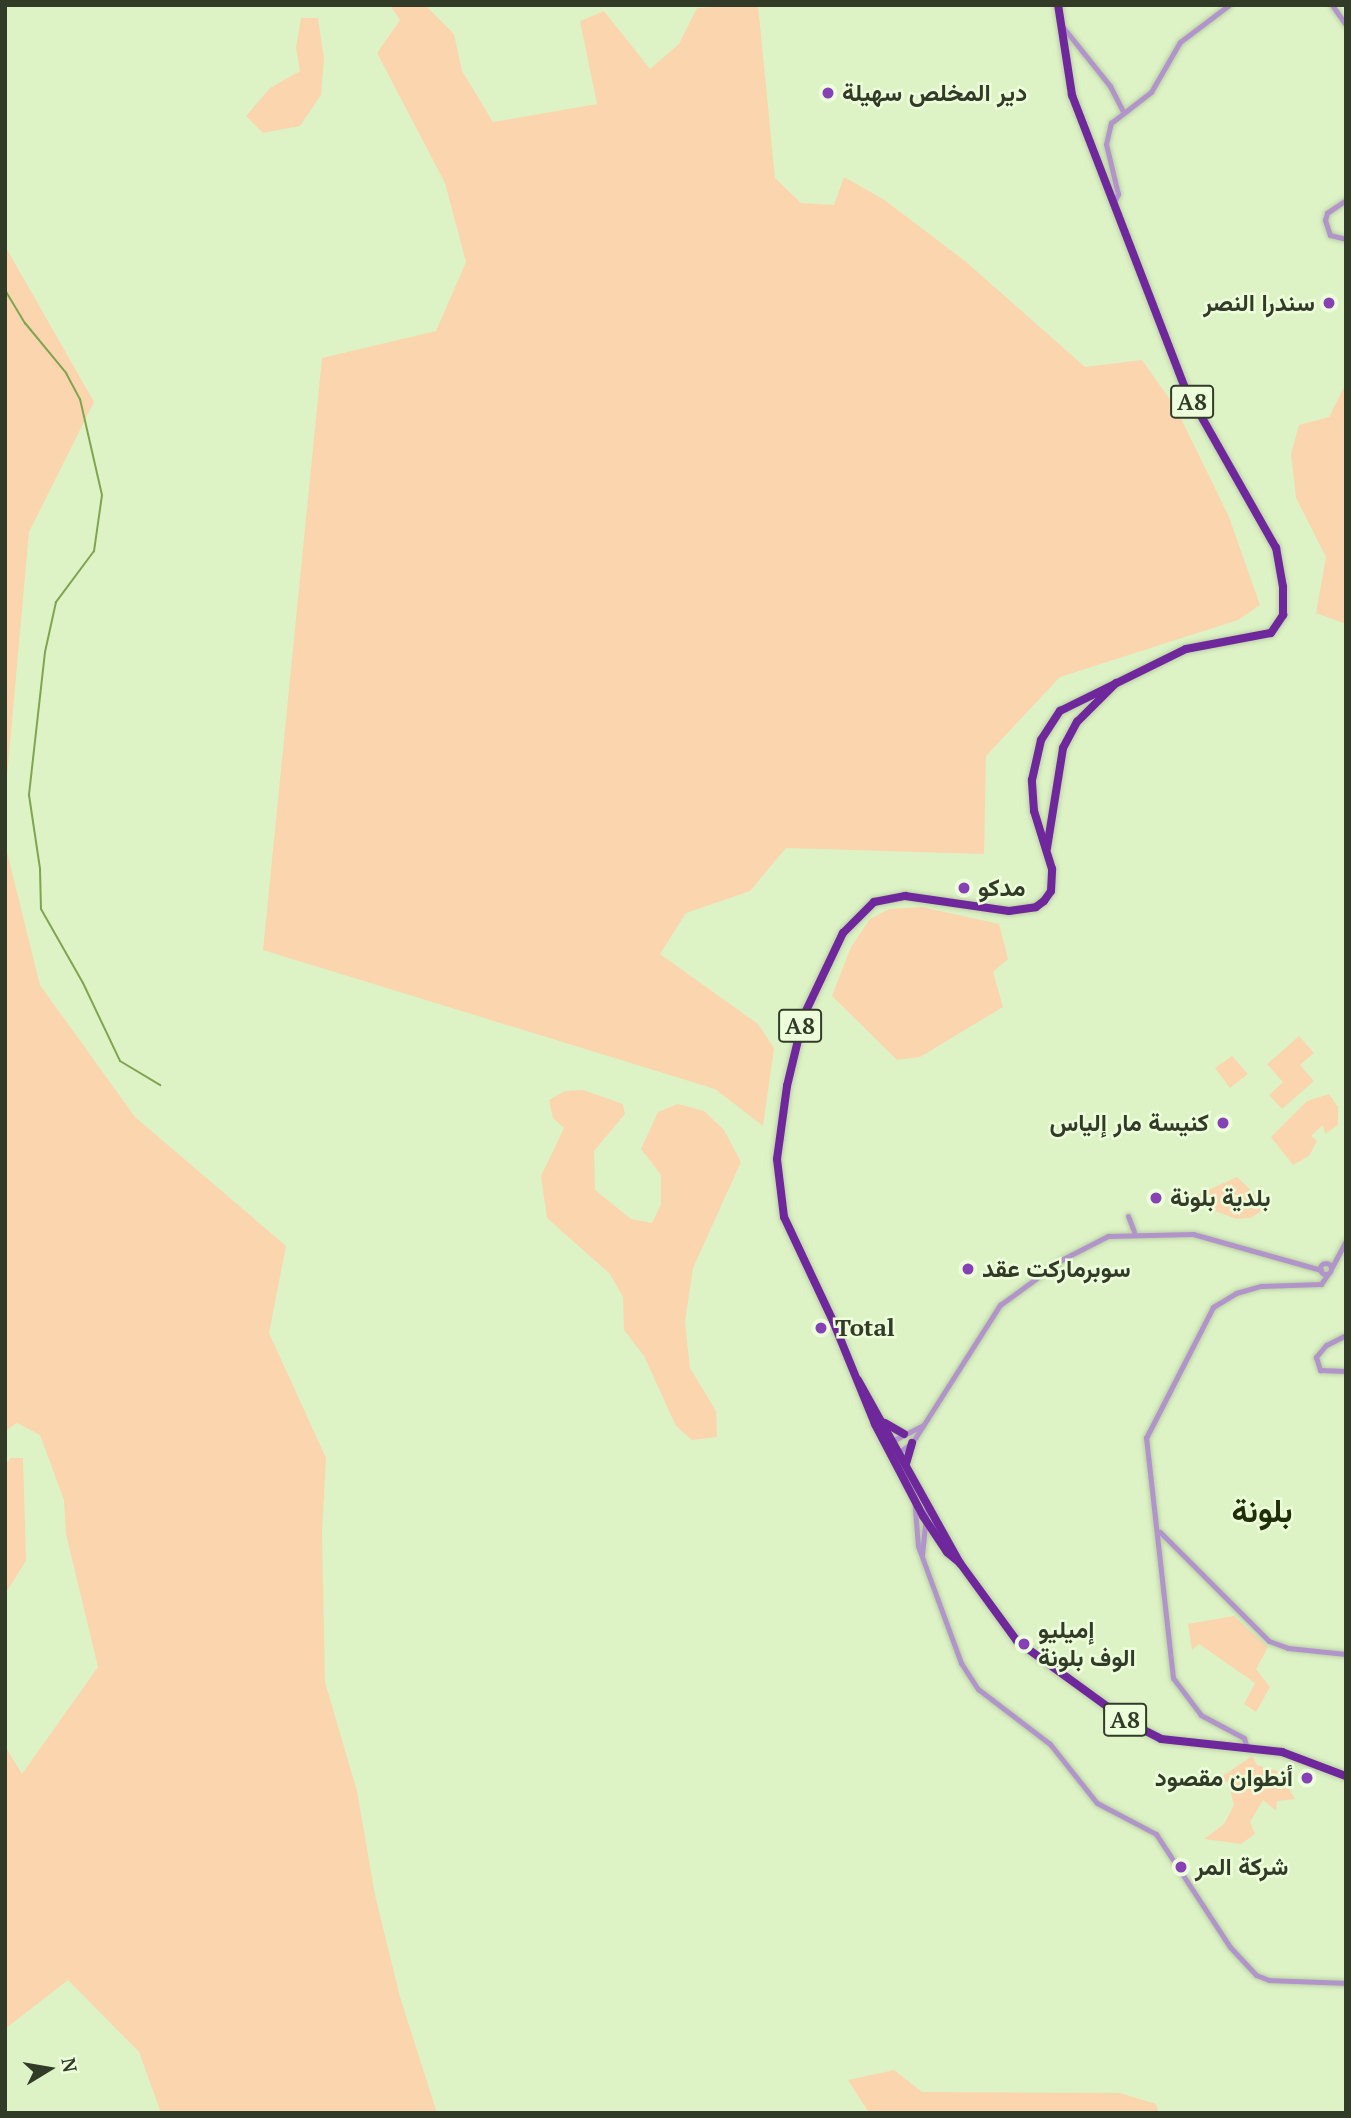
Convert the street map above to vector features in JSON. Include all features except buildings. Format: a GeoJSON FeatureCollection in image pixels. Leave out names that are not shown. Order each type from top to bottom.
{"type":"FeatureCollection","features":[{"type":"Feature","properties":{"kind":"highway","name":"A8"},"geometry":{"type":"LineString","coordinates":[[890,1443],[882,1420],[858,1380],[778,1196],[781,1122],[804,1015],[839,940],[874,902],[905,896],[1009,911],[1036,907],[1051,891],[1046,853],[1034,811],[1032,780],[1041,740],[1054,716],[1082,696],[1186,649],[1271,633],[1283,615],[1283,587],[1276,548],[1185,388],[1072,95],[1058,5]]}},
{"type":"Feature","properties":{"kind":"highway"},"geometry":{"type":"LineString","coordinates":[[1046,853],[1063,748],[1087,710],[1118,681]]}},
{"type":"Feature","properties":{"kind":"highway"},"geometry":{"type":"LineString","coordinates":[[1082,696],[1087,710]]}},
{"type":"Feature","properties":{"kind":"highway"},"geometry":{"type":"LineString","coordinates":[[1034,811],[1044,812],[1053,803]]}},
{"type":"Feature","properties":{"kind":"highway","name":"A8"},"geometry":{"type":"LineString","coordinates":[[858,1380],[860,1394],[896,1454],[923,1516],[947,1552],[960,1563]]}},
{"type":"Feature","properties":{"kind":"highway"},"geometry":{"type":"LineString","coordinates":[[882,1420],[904,1434]]}},
{"type":"Feature","properties":{"kind":"highway"},"geometry":{"type":"LineString","coordinates":[[908,1470],[906,1459],[912,1443]]}},
{"type":"Feature","properties":{"kind":"highway","name":"A8"},"geometry":{"type":"LineString","coordinates":[[896,1454],[908,1470],[960,1563],[1017,1641],[1130,1723],[1174,1744],[1247,1748],[1305,1759],[1346,1776]]}},
{"type":"Feature","properties":{"kind":"street"},"geometry":{"type":"LineString","coordinates":[[1114,202],[1118,194],[1107,137],[1123,111],[1151,92],[1180,42],[1229,5]]}},
{"type":"Feature","properties":{"kind":"street"},"geometry":{"type":"LineString","coordinates":[[1332,5],[1346,26]]}},
{"type":"Feature","properties":{"kind":"street"},"geometry":{"type":"LineString","coordinates":[[1060,24],[1110,86],[1123,111]]}},
{"type":"Feature","properties":{"kind":"street"},"geometry":{"type":"LineString","coordinates":[[1346,200],[1327,212],[1325,220],[1330,235],[1346,239]]}},
{"type":"Feature","properties":{"kind":"street"},"geometry":{"type":"LineString","coordinates":[[1128,1216],[1134,1232]]}},
{"type":"Feature","properties":{"kind":"street"},"geometry":{"type":"LineString","coordinates":[[896,1454],[912,1443],[1005,1301],[1078,1250],[1108,1236],[1134,1232],[1193,1234],[1326,1268]]}},
{"type":"Feature","properties":{"kind":"street"},"geometry":{"type":"LineString","coordinates":[[1247,1748],[1244,1738],[1201,1714],[1176,1685],[1160,1532],[1146,1438],[1203,1320],[1213,1307],[1244,1290],[1312,1285],[1346,1241]]}},
{"type":"Feature","properties":{"kind":"street"},"geometry":{"type":"LineString","coordinates":[[1346,1335],[1320,1351],[1316,1364],[1324,1372],[1346,1371]]}},
{"type":"Feature","properties":{"kind":"street"},"geometry":{"type":"LineString","coordinates":[[890,1443],[922,1426]]}},
{"type":"Feature","properties":{"kind":"street"},"geometry":{"type":"LineString","coordinates":[[919,1490],[913,1498],[922,1555],[950,1638],[970,1679],[989,1699],[1050,1744],[1097,1803],[1156,1834],[1246,1966],[1269,1980],[1346,1983]]}},
{"type":"Feature","properties":{"kind":"street"},"geometry":{"type":"LineString","coordinates":[[922,1555],[923,1516],[927,1505]]}},
{"type":"Feature","properties":{"kind":"street"},"geometry":{"type":"LineString","coordinates":[[1160,1532],[1269,1641],[1288,1648],[1346,1654]]}},
{"type":"Feature","properties":{"kind":"shaded area"},"geometry":{"type":"Polygon","coordinates":[[[390,5],[425,5],[454,34],[462,71],[493,122],[597,104],[580,21],[604,11],[650,69],[679,44],[697,8],[758,5],[775,178],[801,203],[834,205],[844,177],[883,199],[965,261],[1085,367],[1142,360],[1176,408],[1229,517],[1260,605],[1238,620],[1060,677],[986,756],[984,854],[786,848],[750,891],[686,913],[660,954],[758,1024],[774,1048],[763,1126],[715,1089],[263,950],[322,358],[436,331],[466,262],[445,183],[377,53],[400,20],[390,5]]]}},
{"type":"Feature","properties":{"kind":"shaded area"},"geometry":{"type":"Polygon","coordinates":[[[301,18],[318,18],[324,59],[321,95],[300,126],[263,133],[246,116],[270,88],[300,71],[296,48],[301,18]]]}},
{"type":"Feature","properties":{"kind":"shaded area"},"geometry":{"type":"Polygon","coordinates":[[[5,246],[94,402],[29,532],[5,799],[5,246]]]}},
{"type":"Feature","properties":{"kind":"shaded area"},"geometry":{"type":"Polygon","coordinates":[[[1346,383],[1346,624],[1316,613],[1326,557],[1296,498],[1291,454],[1299,425],[1329,417],[1346,383]]]}},
{"type":"Feature","properties":{"kind":"shaded area"},"geometry":{"type":"Polygon","coordinates":[[[5,844],[40,985],[135,1117],[286,1246],[269,1333],[326,1458],[322,1534],[325,1682],[357,1791],[375,1895],[400,1997],[437,2113],[161,2113],[139,2052],[68,1980],[5,2029],[5,1746],[22,1774],[98,1667],[66,1534],[64,1500],[40,1435],[17,1423],[5,1431],[5,844]]]}},
{"type":"Feature","properties":{"kind":"shaded area"},"geometry":{"type":"Polygon","coordinates":[[[922,907],[999,924],[1008,959],[993,972],[1003,1007],[920,1057],[897,1060],[832,996],[851,947],[870,919],[889,909],[922,907]]]}},
{"type":"Feature","properties":{"kind":"shaded area"},"geometry":{"type":"Polygon","coordinates":[[[1299,1036],[1314,1053],[1300,1065],[1314,1081],[1282,1109],[1269,1095],[1283,1082],[1267,1064],[1299,1036]]]}},
{"type":"Feature","properties":{"kind":"shaded area"},"geometry":{"type":"Polygon","coordinates":[[[1232,1056],[1248,1074],[1230,1088],[1215,1068],[1232,1056]]]}},
{"type":"Feature","properties":{"kind":"shaded area"},"geometry":{"type":"Polygon","coordinates":[[[583,1090],[623,1104],[625,1114],[594,1151],[595,1190],[631,1219],[652,1223],[661,1204],[661,1175],[641,1149],[658,1112],[678,1104],[704,1111],[724,1130],[741,1162],[693,1268],[685,1322],[690,1368],[716,1411],[717,1437],[692,1440],[676,1426],[644,1356],[624,1330],[623,1297],[610,1274],[547,1218],[541,1176],[564,1128],[553,1118],[549,1100],[565,1091],[583,1090]]]}},
{"type":"Feature","properties":{"kind":"shaded area"},"geometry":{"type":"Polygon","coordinates":[[[1329,1094],[1338,1107],[1338,1125],[1325,1134],[1323,1125],[1311,1136],[1317,1141],[1309,1156],[1293,1165],[1271,1137],[1307,1101],[1329,1094]]]}},
{"type":"Feature","properties":{"kind":"shaded area"},"geometry":{"type":"Polygon","coordinates":[[[1237,1177],[1269,1207],[1250,1218],[1237,1219],[1191,1203],[1195,1196],[1237,1177]]]}},
{"type":"Feature","properties":{"kind":"shaded area"},"geometry":{"type":"Polygon","coordinates":[[[10,1458],[23,1458],[26,1561],[5,1594],[5,1466],[10,1458]]]}},
{"type":"Feature","properties":{"kind":"shaded area"},"geometry":{"type":"Polygon","coordinates":[[[1234,1616],[1268,1647],[1256,1669],[1270,1687],[1256,1712],[1244,1704],[1255,1683],[1199,1644],[1192,1650],[1188,1624],[1234,1616]]]}},
{"type":"Feature","properties":{"kind":"shaded area"},"geometry":{"type":"Polygon","coordinates":[[[1252,1756],[1257,1765],[1278,1771],[1295,1799],[1277,1801],[1276,1811],[1263,1800],[1250,1822],[1255,1834],[1241,1844],[1204,1839],[1224,1824],[1234,1805],[1228,1782],[1214,1782],[1252,1756]]]}},
{"type":"Feature","properties":{"kind":"shaded area"},"geometry":{"type":"Polygon","coordinates":[[[894,2070],[922,2092],[1120,2093],[1156,2104],[1159,2113],[869,2113],[848,2080],[894,2070]]]}},
{"type":"Feature","properties":{"kind":"waterway"},"geometry":{"type":"LineString","coordinates":[[5,290],[25,323],[66,373],[80,399],[102,495],[94,551],[56,602],[45,652],[29,795],[40,869],[41,909],[83,983],[120,1061],[160,1085]]}},
{"type":"Feature","properties":{"kind":"place","name":"دير المخلص سهيلة"},"geometry":{"type":"Point","coordinates":[828,93]}},
{"type":"Feature","properties":{"kind":"place","name":"سندرا النصر"},"geometry":{"type":"Point","coordinates":[1329,303]}},
{"type":"Feature","properties":{"kind":"place","name":"مدكو"},"geometry":{"type":"Point","coordinates":[964,888]}},
{"type":"Feature","properties":{"kind":"place","name":"كنيسة مار إلياس"},"geometry":{"type":"Point","coordinates":[1223,1123]}},
{"type":"Feature","properties":{"kind":"place","name":"بلدية بلونة"},"geometry":{"type":"Point","coordinates":[1156,1198]}},
{"type":"Feature","properties":{"kind":"place","name":"سوبرماركت عقد"},"geometry":{"type":"Point","coordinates":[968,1269]}},
{"type":"Feature","properties":{"kind":"place","name":"Total"},"geometry":{"type":"Point","coordinates":[821,1328]}},
{"type":"Feature","properties":{"kind":"place","name":"إميليو الوف بلونة"},"geometry":{"type":"Point","coordinates":[1024,1644]}},
{"type":"Feature","properties":{"kind":"place","name":"أنطوان مقصود"},"geometry":{"type":"Point","coordinates":[1307,1778]}},
{"type":"Feature","properties":{"kind":"place","name":"شركة المر"},"geometry":{"type":"Point","coordinates":[1181,1867]}},
{"type":"Feature","properties":{"kind":"district","name":"بلونة"},"geometry":{"type":"Point","coordinates":[1262,1510]}}]}
